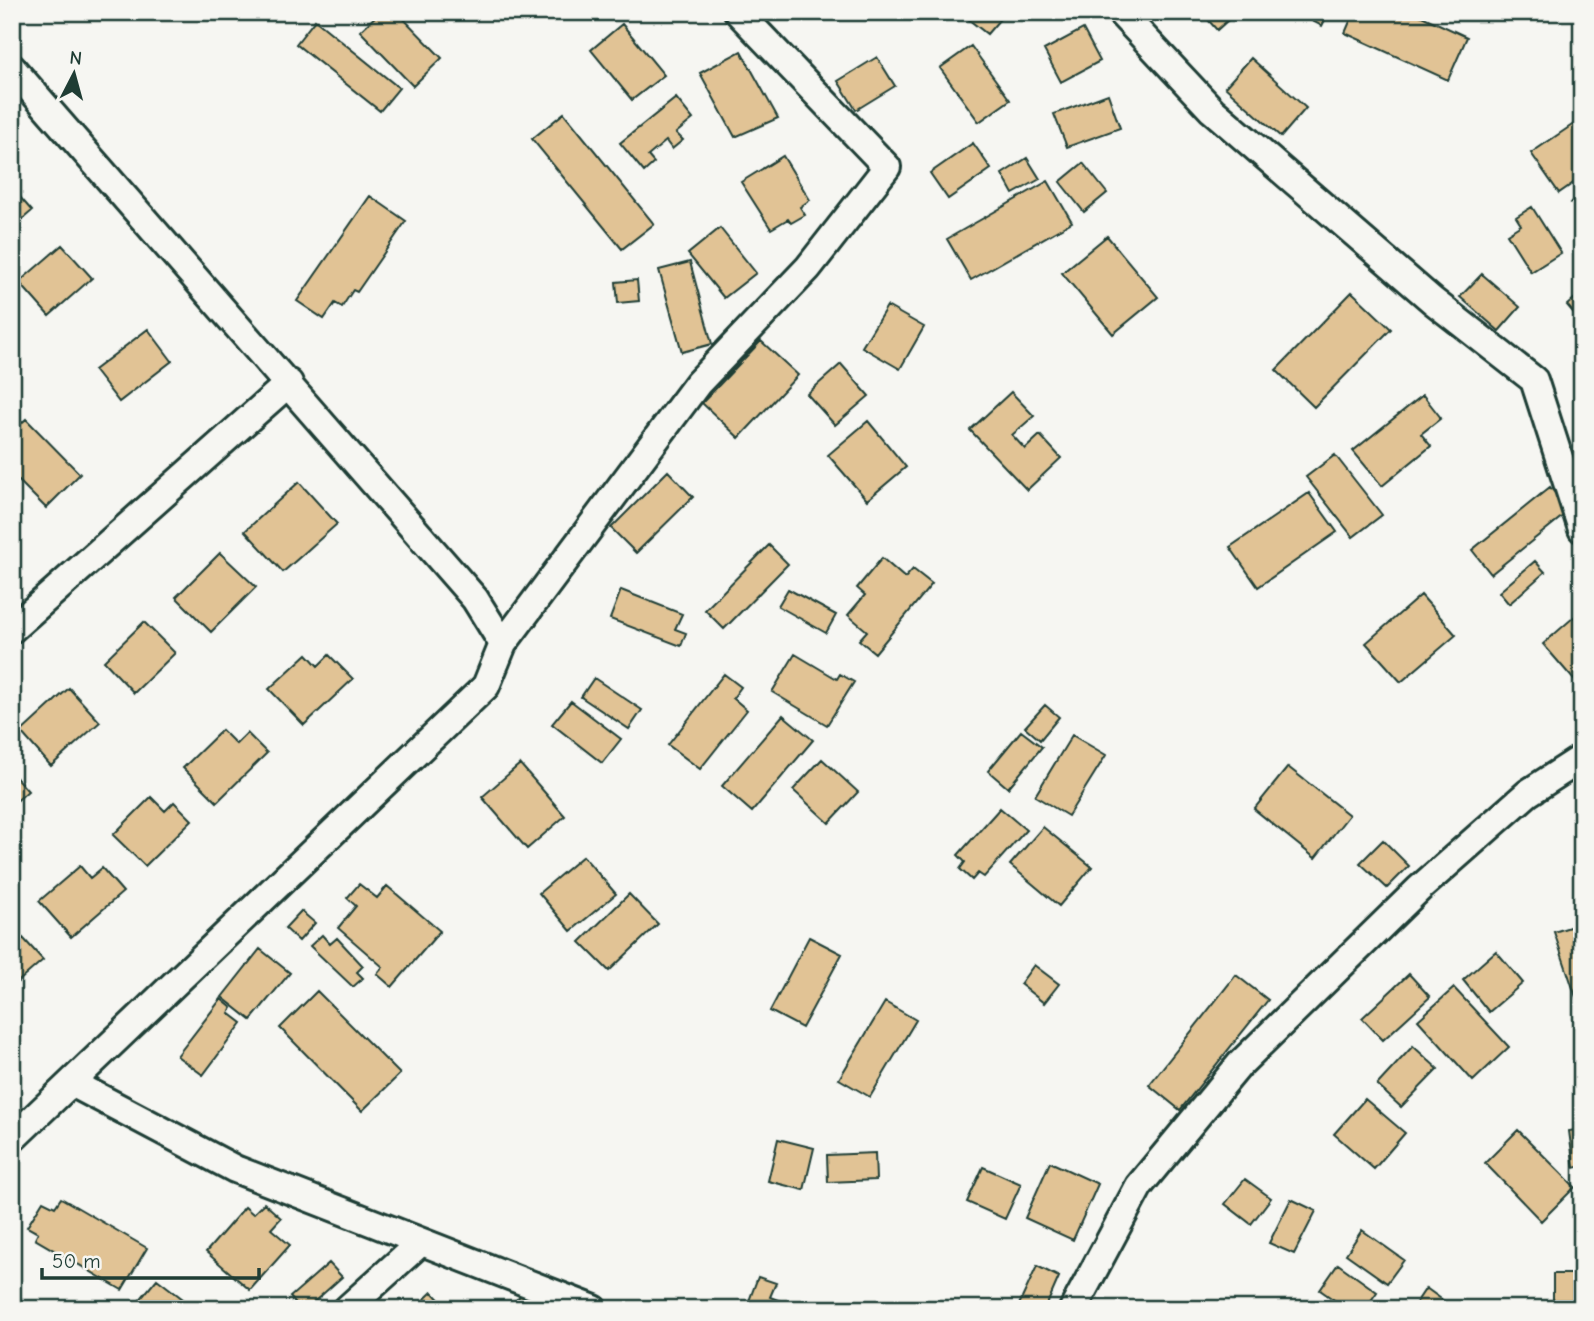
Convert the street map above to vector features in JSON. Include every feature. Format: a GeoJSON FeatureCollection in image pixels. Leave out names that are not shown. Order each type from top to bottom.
{"type":"FeatureCollection","features":[{"type":"Feature","properties":{"kind":"street"},"geometry":{"type":"LineString","coordinates":[[12,1139],[486,686],[503,644],[698,383],[808,268],[887,167],[738,12]]}},
{"type":"Feature","properties":{"kind":"street"},"geometry":{"type":"LineString","coordinates":[[1120,12],[1212,110],[1433,301],[1534,380],[1582,529]]}},
{"type":"Feature","properties":{"kind":"street"},"geometry":{"type":"LineString","coordinates":[[12,68],[475,599],[503,644]]}},
{"type":"Feature","properties":{"kind":"street"},"geometry":{"type":"LineString","coordinates":[[17,616],[289,383]]}},
{"type":"Feature","properties":{"kind":"street"},"geometry":{"type":"LineString","coordinates":[[1073,1309],[1139,1185],[1240,1064],[1419,889],[1528,793],[1582,758]]}},
{"type":"Feature","properties":{"kind":"street"},"geometry":{"type":"LineString","coordinates":[[72,1083],[235,1169],[594,1309]]}},
{"type":"Feature","properties":{"kind":"street"},"geometry":{"type":"LineString","coordinates":[[347,1309],[421,1242]]}},
{"type":"Feature","properties":{"kind":"building"},"geometry":{"type":"Polygon","coordinates":[[[380,12],[397,12],[442,58],[413,86],[360,31],[380,12]]]}},
{"type":"Feature","properties":{"kind":"building"},"geometry":{"type":"Polygon","coordinates":[[[965,12],[1006,12],[987,34],[963,15],[965,12]]]}},
{"type":"Feature","properties":{"kind":"building"},"geometry":{"type":"Polygon","coordinates":[[[1201,12],[1237,12],[1217,30],[1201,12]]]}},
{"type":"Feature","properties":{"kind":"building"},"geometry":{"type":"Polygon","coordinates":[[[1295,12],[1329,12],[1322,26],[1295,12]]]}},
{"type":"Feature","properties":{"kind":"building"},"geometry":{"type":"Polygon","coordinates":[[[1354,12],[1413,12],[1467,37],[1448,80],[1345,33],[1354,12]]]}},
{"type":"Feature","properties":{"kind":"building"},"geometry":{"type":"Polygon","coordinates":[[[315,20],[399,88],[380,111],[296,44],[315,20]]]}},
{"type":"Feature","properties":{"kind":"building"},"geometry":{"type":"Polygon","coordinates":[[[622,24],[664,75],[632,100],[591,50],[622,24]]]}},
{"type":"Feature","properties":{"kind":"building"},"geometry":{"type":"Polygon","coordinates":[[[1083,29],[1100,61],[1061,82],[1044,50],[1083,29]]]}},
{"type":"Feature","properties":{"kind":"building"},"geometry":{"type":"Polygon","coordinates":[[[971,46],[1010,100],[979,122],[940,68],[971,46]]]}},
{"type":"Feature","properties":{"kind":"building"},"geometry":{"type":"Polygon","coordinates":[[[741,51],[778,118],[735,137],[700,73],[741,51]]]}},
{"type":"Feature","properties":{"kind":"building"},"geometry":{"type":"Polygon","coordinates":[[[877,57],[895,86],[856,110],[838,81],[877,57]]]}},
{"type":"Feature","properties":{"kind":"building"},"geometry":{"type":"Polygon","coordinates":[[[1251,58],[1306,108],[1281,137],[1225,87],[1251,58]]]}},
{"type":"Feature","properties":{"kind":"building"},"geometry":{"type":"Polygon","coordinates":[[[1108,94],[1120,128],[1067,147],[1054,114],[1108,94]]]}},
{"type":"Feature","properties":{"kind":"building"},"geometry":{"type":"Polygon","coordinates":[[[676,98],[693,119],[676,133],[683,140],[672,149],[666,141],[648,156],[654,163],[644,172],[620,143],[676,98]]]}},
{"type":"Feature","properties":{"kind":"building"},"geometry":{"type":"Polygon","coordinates":[[[564,113],[654,224],[622,249],[532,139],[564,113]]]}},
{"type":"Feature","properties":{"kind":"building"},"geometry":{"type":"Polygon","coordinates":[[[1581,119],[1582,177],[1559,193],[1531,153],[1581,119]]]}},
{"type":"Feature","properties":{"kind":"building"},"geometry":{"type":"Polygon","coordinates":[[[973,143],[991,169],[948,199],[930,173],[973,143]]]}},
{"type":"Feature","properties":{"kind":"building"},"geometry":{"type":"Polygon","coordinates":[[[783,156],[810,200],[800,207],[805,215],[791,223],[788,219],[771,229],[741,182],[783,156]]]}},
{"type":"Feature","properties":{"kind":"building"},"geometry":{"type":"Polygon","coordinates":[[[1027,158],[1040,179],[1013,194],[1002,174],[1027,158]]]}},
{"type":"Feature","properties":{"kind":"building"},"geometry":{"type":"Polygon","coordinates":[[[1083,163],[1107,193],[1084,212],[1060,182],[1083,163]]]}},
{"type":"Feature","properties":{"kind":"building"},"geometry":{"type":"Polygon","coordinates":[[[1048,181],[1072,222],[971,280],[947,239],[1048,181]]]}},
{"type":"Feature","properties":{"kind":"building"},"geometry":{"type":"Polygon","coordinates":[[[12,188],[32,211],[12,228],[12,188]]]}},
{"type":"Feature","properties":{"kind":"building"},"geometry":{"type":"Polygon","coordinates":[[[1582,192],[1582,214],[1571,203],[1582,192]]]}},
{"type":"Feature","properties":{"kind":"building"},"geometry":{"type":"Polygon","coordinates":[[[370,196],[406,221],[357,292],[353,290],[342,307],[335,303],[324,319],[297,301],[370,196]]]}},
{"type":"Feature","properties":{"kind":"building"},"geometry":{"type":"Polygon","coordinates":[[[1532,207],[1561,253],[1531,272],[1507,234],[1521,225],[1516,217],[1532,207]]]}},
{"type":"Feature","properties":{"kind":"building"},"geometry":{"type":"Polygon","coordinates":[[[720,228],[756,273],[724,298],[688,254],[720,228]]]}},
{"type":"Feature","properties":{"kind":"building"},"geometry":{"type":"Polygon","coordinates":[[[1107,236],[1158,297],[1113,334],[1062,273],[1107,236]]]}},
{"type":"Feature","properties":{"kind":"building"},"geometry":{"type":"Polygon","coordinates":[[[62,245],[92,278],[49,316],[19,282],[62,245]]]}},
{"type":"Feature","properties":{"kind":"building"},"geometry":{"type":"Polygon","coordinates":[[[690,262],[712,344],[682,352],[659,270],[690,262]]]}},
{"type":"Feature","properties":{"kind":"building"},"geometry":{"type":"Polygon","coordinates":[[[1482,274],[1520,307],[1499,331],[1460,297],[1482,274]]]}},
{"type":"Feature","properties":{"kind":"building"},"geometry":{"type":"Polygon","coordinates":[[[637,280],[639,301],[618,303],[616,282],[637,280]]]}},
{"type":"Feature","properties":{"kind":"building"},"geometry":{"type":"Polygon","coordinates":[[[1352,292],[1391,329],[1314,407],[1276,370],[1352,292]]]}},
{"type":"Feature","properties":{"kind":"building"},"geometry":{"type":"Polygon","coordinates":[[[1582,292],[1582,323],[1567,305],[1582,292]]]}},
{"type":"Feature","properties":{"kind":"building"},"geometry":{"type":"Polygon","coordinates":[[[887,306],[924,327],[900,369],[862,347],[887,306]]]}},
{"type":"Feature","properties":{"kind":"building"},"geometry":{"type":"Polygon","coordinates":[[[148,329],[172,361],[119,402],[94,370],[148,329]]]}},
{"type":"Feature","properties":{"kind":"building"},"geometry":{"type":"Polygon","coordinates":[[[761,341],[798,375],[739,438],[702,403],[761,341]]]}},
{"type":"Feature","properties":{"kind":"building"},"geometry":{"type":"Polygon","coordinates":[[[841,364],[869,396],[835,425],[807,394],[841,364]]]}},
{"type":"Feature","properties":{"kind":"building"},"geometry":{"type":"Polygon","coordinates":[[[1011,392],[1034,416],[1012,435],[1025,449],[1040,435],[1061,458],[1027,490],[970,430],[1011,392]]]}},
{"type":"Feature","properties":{"kind":"building"},"geometry":{"type":"Polygon","coordinates":[[[1423,395],[1441,418],[1421,434],[1431,446],[1382,486],[1353,451],[1423,395]]]}},
{"type":"Feature","properties":{"kind":"building"},"geometry":{"type":"Polygon","coordinates":[[[26,419],[80,474],[46,508],[12,474],[12,432],[26,419]]]}},
{"type":"Feature","properties":{"kind":"building"},"geometry":{"type":"Polygon","coordinates":[[[868,421],[906,467],[867,500],[828,455],[868,421]]]}},
{"type":"Feature","properties":{"kind":"building"},"geometry":{"type":"Polygon","coordinates":[[[1335,455],[1382,515],[1353,537],[1306,477],[1335,455]]]}},
{"type":"Feature","properties":{"kind":"building"},"geometry":{"type":"Polygon","coordinates":[[[668,471],[693,497],[636,553],[611,528],[668,471]]]}},
{"type":"Feature","properties":{"kind":"building"},"geometry":{"type":"Polygon","coordinates":[[[299,482],[337,524],[283,572],[245,531],[299,482]]]}},
{"type":"Feature","properties":{"kind":"building"},"geometry":{"type":"Polygon","coordinates":[[[1550,487],[1569,511],[1491,574],[1472,550],[1550,487]]]}},
{"type":"Feature","properties":{"kind":"building"},"geometry":{"type":"Polygon","coordinates":[[[1309,493],[1337,532],[1258,587],[1230,547],[1309,493]]]}},
{"type":"Feature","properties":{"kind":"building"},"geometry":{"type":"Polygon","coordinates":[[[769,545],[788,564],[724,629],[705,610],[769,545]]]}},
{"type":"Feature","properties":{"kind":"building"},"geometry":{"type":"Polygon","coordinates":[[[220,553],[256,587],[211,632],[176,597],[220,553]]]}},
{"type":"Feature","properties":{"kind":"building"},"geometry":{"type":"Polygon","coordinates":[[[882,558],[905,578],[913,569],[932,584],[875,653],[859,640],[867,631],[848,615],[865,595],[857,588],[882,558]]]}},
{"type":"Feature","properties":{"kind":"building"},"geometry":{"type":"Polygon","coordinates":[[[1535,561],[1545,572],[1509,604],[1499,592],[1535,561]]]}},
{"type":"Feature","properties":{"kind":"building"},"geometry":{"type":"Polygon","coordinates":[[[788,589],[836,615],[826,633],[778,606],[788,589]]]}},
{"type":"Feature","properties":{"kind":"building"},"geometry":{"type":"Polygon","coordinates":[[[621,590],[682,614],[675,629],[686,633],[681,646],[610,619],[621,590]]]}},
{"type":"Feature","properties":{"kind":"building"},"geometry":{"type":"Polygon","coordinates":[[[1421,595],[1456,635],[1401,682],[1366,643],[1421,595]]]}},
{"type":"Feature","properties":{"kind":"building"},"geometry":{"type":"Polygon","coordinates":[[[1575,616],[1582,623],[1581,688],[1543,644],[1575,616]]]}},
{"type":"Feature","properties":{"kind":"building"},"geometry":{"type":"Polygon","coordinates":[[[144,622],[175,653],[134,693],[104,661],[144,622]]]}},
{"type":"Feature","properties":{"kind":"building"},"geometry":{"type":"Polygon","coordinates":[[[307,654],[318,666],[329,655],[353,679],[304,725],[269,689],[307,654]]]}},
{"type":"Feature","properties":{"kind":"building"},"geometry":{"type":"Polygon","coordinates":[[[795,654],[837,679],[840,674],[854,682],[827,725],[772,692],[795,654]]]}},
{"type":"Feature","properties":{"kind":"building"},"geometry":{"type":"Polygon","coordinates":[[[724,674],[741,687],[733,698],[747,710],[700,769],[668,745],[724,674]]]}},
{"type":"Feature","properties":{"kind":"building"},"geometry":{"type":"Polygon","coordinates":[[[594,678],[642,710],[629,729],[581,697],[594,678]]]}},
{"type":"Feature","properties":{"kind":"building"},"geometry":{"type":"Polygon","coordinates":[[[69,688],[100,722],[51,766],[21,732],[69,688]]]}},
{"type":"Feature","properties":{"kind":"building"},"geometry":{"type":"Polygon","coordinates":[[[571,701],[621,739],[602,763],[552,724],[571,701]]]}},
{"type":"Feature","properties":{"kind":"building"},"geometry":{"type":"Polygon","coordinates":[[[1045,705],[1059,717],[1040,740],[1025,727],[1045,705]]]}},
{"type":"Feature","properties":{"kind":"building"},"geometry":{"type":"Polygon","coordinates":[[[783,715],[813,740],[752,812],[722,786],[783,715]]]}},
{"type":"Feature","properties":{"kind":"building"},"geometry":{"type":"Polygon","coordinates":[[[222,730],[236,744],[247,733],[267,753],[217,802],[183,768],[222,730]]]}},
{"type":"Feature","properties":{"kind":"building"},"geometry":{"type":"Polygon","coordinates":[[[1021,731],[1042,747],[1008,788],[988,771],[1021,731]]]}},
{"type":"Feature","properties":{"kind":"building"},"geometry":{"type":"Polygon","coordinates":[[[1072,735],[1106,755],[1068,816],[1035,796],[1072,735]]]}},
{"type":"Feature","properties":{"kind":"building"},"geometry":{"type":"Polygon","coordinates":[[[822,759],[858,792],[829,823],[793,790],[822,759]]]}},
{"type":"Feature","properties":{"kind":"building"},"geometry":{"type":"Polygon","coordinates":[[[520,764],[565,816],[527,849],[482,797],[520,764]]]}},
{"type":"Feature","properties":{"kind":"building"},"geometry":{"type":"Polygon","coordinates":[[[1288,767],[1349,815],[1315,858],[1254,809],[1288,767]]]}},
{"type":"Feature","properties":{"kind":"building"},"geometry":{"type":"Polygon","coordinates":[[[12,773],[28,791],[12,805],[12,773]]]}},
{"type":"Feature","properties":{"kind":"building"},"geometry":{"type":"Polygon","coordinates":[[[151,797],[165,811],[174,802],[192,820],[145,866],[113,835],[151,797]]]}},
{"type":"Feature","properties":{"kind":"building"},"geometry":{"type":"Polygon","coordinates":[[[1000,808],[1026,830],[984,877],[978,873],[972,880],[960,869],[965,862],[958,855],[1000,808]]]}},
{"type":"Feature","properties":{"kind":"building"},"geometry":{"type":"Polygon","coordinates":[[[1043,827],[1092,867],[1059,906],[1010,865],[1043,827]]]}},
{"type":"Feature","properties":{"kind":"building"},"geometry":{"type":"Polygon","coordinates":[[[1383,840],[1409,866],[1387,888],[1360,863],[1383,840]]]}},
{"type":"Feature","properties":{"kind":"building"},"geometry":{"type":"Polygon","coordinates":[[[583,856],[616,894],[571,931],[539,893],[583,856]]]}},
{"type":"Feature","properties":{"kind":"building"},"geometry":{"type":"Polygon","coordinates":[[[80,866],[90,878],[102,868],[123,892],[71,937],[39,901],[80,866]]]}},
{"type":"Feature","properties":{"kind":"building"},"geometry":{"type":"Polygon","coordinates":[[[359,884],[377,898],[387,886],[440,931],[392,987],[377,974],[383,967],[338,928],[356,906],[347,898],[359,884]]]}},
{"type":"Feature","properties":{"kind":"building"},"geometry":{"type":"Polygon","coordinates":[[[629,894],[658,924],[609,971],[580,942],[629,894]]]}},
{"type":"Feature","properties":{"kind":"building"},"geometry":{"type":"Polygon","coordinates":[[[301,911],[315,923],[299,941],[285,928],[301,911]]]}},
{"type":"Feature","properties":{"kind":"building"},"geometry":{"type":"Polygon","coordinates":[[[1582,923],[1582,1015],[1554,932],[1582,923]]]}},
{"type":"Feature","properties":{"kind":"building"},"geometry":{"type":"Polygon","coordinates":[[[322,935],[330,944],[337,938],[363,966],[357,972],[363,978],[353,987],[310,946],[322,935]]]}},
{"type":"Feature","properties":{"kind":"building"},"geometry":{"type":"Polygon","coordinates":[[[809,937],[842,954],[802,1028],[770,1011],[809,937]]]}},
{"type":"Feature","properties":{"kind":"building"},"geometry":{"type":"Polygon","coordinates":[[[23,938],[43,960],[12,987],[12,948],[23,938]]]}},
{"type":"Feature","properties":{"kind":"building"},"geometry":{"type":"Polygon","coordinates":[[[260,949],[290,973],[251,1020],[222,997],[260,949]]]}},
{"type":"Feature","properties":{"kind":"building"},"geometry":{"type":"Polygon","coordinates":[[[1496,951],[1523,983],[1489,1012],[1463,980],[1496,951]]]}},
{"type":"Feature","properties":{"kind":"building"},"geometry":{"type":"Polygon","coordinates":[[[1034,965],[1059,984],[1044,1003],[1020,984],[1034,965]]]}},
{"type":"Feature","properties":{"kind":"building"},"geometry":{"type":"Polygon","coordinates":[[[1409,974],[1430,997],[1383,1040],[1362,1018],[1409,974]]]}},
{"type":"Feature","properties":{"kind":"building"},"geometry":{"type":"Polygon","coordinates":[[[1236,975],[1268,1000],[1180,1110],[1149,1085],[1236,975]]]}},
{"type":"Feature","properties":{"kind":"building"},"geometry":{"type":"Polygon","coordinates":[[[1454,988],[1509,1047],[1473,1081],[1418,1020],[1454,988]]]}},
{"type":"Feature","properties":{"kind":"building"},"geometry":{"type":"Polygon","coordinates":[[[317,991],[400,1074],[362,1111],[280,1028],[317,991]]]}},
{"type":"Feature","properties":{"kind":"building"},"geometry":{"type":"Polygon","coordinates":[[[221,999],[232,1008],[229,1013],[242,1023],[203,1075],[177,1056],[221,999]]]}},
{"type":"Feature","properties":{"kind":"building"},"geometry":{"type":"Polygon","coordinates":[[[885,1002],[916,1020],[870,1097],[839,1079],[885,1002]]]}},
{"type":"Feature","properties":{"kind":"building"},"geometry":{"type":"Polygon","coordinates":[[[1413,1046],[1438,1069],[1401,1107],[1377,1085],[1413,1046]]]}},
{"type":"Feature","properties":{"kind":"building"},"geometry":{"type":"Polygon","coordinates":[[[1365,1099],[1405,1133],[1374,1169],[1334,1134],[1365,1099]]]}},
{"type":"Feature","properties":{"kind":"building"},"geometry":{"type":"Polygon","coordinates":[[[1582,1129],[1582,1166],[1574,1168],[1569,1131],[1582,1129]]]}},
{"type":"Feature","properties":{"kind":"building"},"geometry":{"type":"Polygon","coordinates":[[[1518,1130],[1575,1187],[1541,1221],[1485,1163],[1518,1130]]]}},
{"type":"Feature","properties":{"kind":"building"},"geometry":{"type":"Polygon","coordinates":[[[778,1139],[814,1148],[804,1190],[768,1181],[778,1139]]]}},
{"type":"Feature","properties":{"kind":"building"},"geometry":{"type":"Polygon","coordinates":[[[875,1153],[876,1180],[828,1182],[827,1155],[875,1153]]]}},
{"type":"Feature","properties":{"kind":"building"},"geometry":{"type":"Polygon","coordinates":[[[1050,1162],[1098,1184],[1073,1240],[1025,1218],[1050,1162]]]}},
{"type":"Feature","properties":{"kind":"building"},"geometry":{"type":"Polygon","coordinates":[[[983,1167],[1021,1184],[1005,1219],[967,1202],[983,1167]]]}},
{"type":"Feature","properties":{"kind":"building"},"geometry":{"type":"Polygon","coordinates":[[[1245,1179],[1271,1198],[1251,1224],[1225,1204],[1245,1179]]]}},
{"type":"Feature","properties":{"kind":"building"},"geometry":{"type":"Polygon","coordinates":[[[61,1198],[147,1248],[122,1290],[35,1239],[38,1233],[27,1227],[43,1201],[55,1207],[61,1198]]]}},
{"type":"Feature","properties":{"kind":"building"},"geometry":{"type":"Polygon","coordinates":[[[1291,1199],[1316,1211],[1294,1254],[1269,1243],[1291,1199]]]}},
{"type":"Feature","properties":{"kind":"building"},"geometry":{"type":"Polygon","coordinates":[[[264,1203],[281,1218],[271,1229],[290,1245],[250,1290],[206,1252],[245,1207],[253,1214],[264,1203]]]}},
{"type":"Feature","properties":{"kind":"building"},"geometry":{"type":"Polygon","coordinates":[[[1362,1230],[1404,1260],[1387,1283],[1346,1254],[1362,1230]]]}},
{"type":"Feature","properties":{"kind":"building"},"geometry":{"type":"Polygon","coordinates":[[[329,1263],[342,1277],[306,1309],[300,1309],[290,1297],[329,1263]]]}},
{"type":"Feature","properties":{"kind":"building"},"geometry":{"type":"Polygon","coordinates":[[[1338,1264],[1377,1292],[1365,1309],[1347,1309],[1320,1290],[1338,1264]]]}},
{"type":"Feature","properties":{"kind":"building"},"geometry":{"type":"Polygon","coordinates":[[[1037,1266],[1059,1277],[1045,1309],[1017,1309],[1037,1266]]]}},
{"type":"Feature","properties":{"kind":"building"},"geometry":{"type":"Polygon","coordinates":[[[1553,1274],[1580,1274],[1580,1309],[1553,1309],[1553,1274]]]}},
{"type":"Feature","properties":{"kind":"building"},"geometry":{"type":"Polygon","coordinates":[[[758,1277],[776,1283],[770,1297],[802,1309],[746,1309],[758,1277]]]}},
{"type":"Feature","properties":{"kind":"building"},"geometry":{"type":"Polygon","coordinates":[[[157,1279],[196,1309],[148,1309],[138,1302],[157,1279]]]}},
{"type":"Feature","properties":{"kind":"building"},"geometry":{"type":"Polygon","coordinates":[[[1426,1288],[1455,1309],[1412,1309],[1426,1288]]]}},
{"type":"Feature","properties":{"kind":"building"},"geometry":{"type":"Polygon","coordinates":[[[432,1292],[448,1309],[414,1309],[432,1292]]]}},
{"type":"Feature","properties":{"kind":"building"},"geometry":{"type":"Polygon","coordinates":[[[523,1293],[539,1309],[507,1309],[523,1293]]]}}]}
